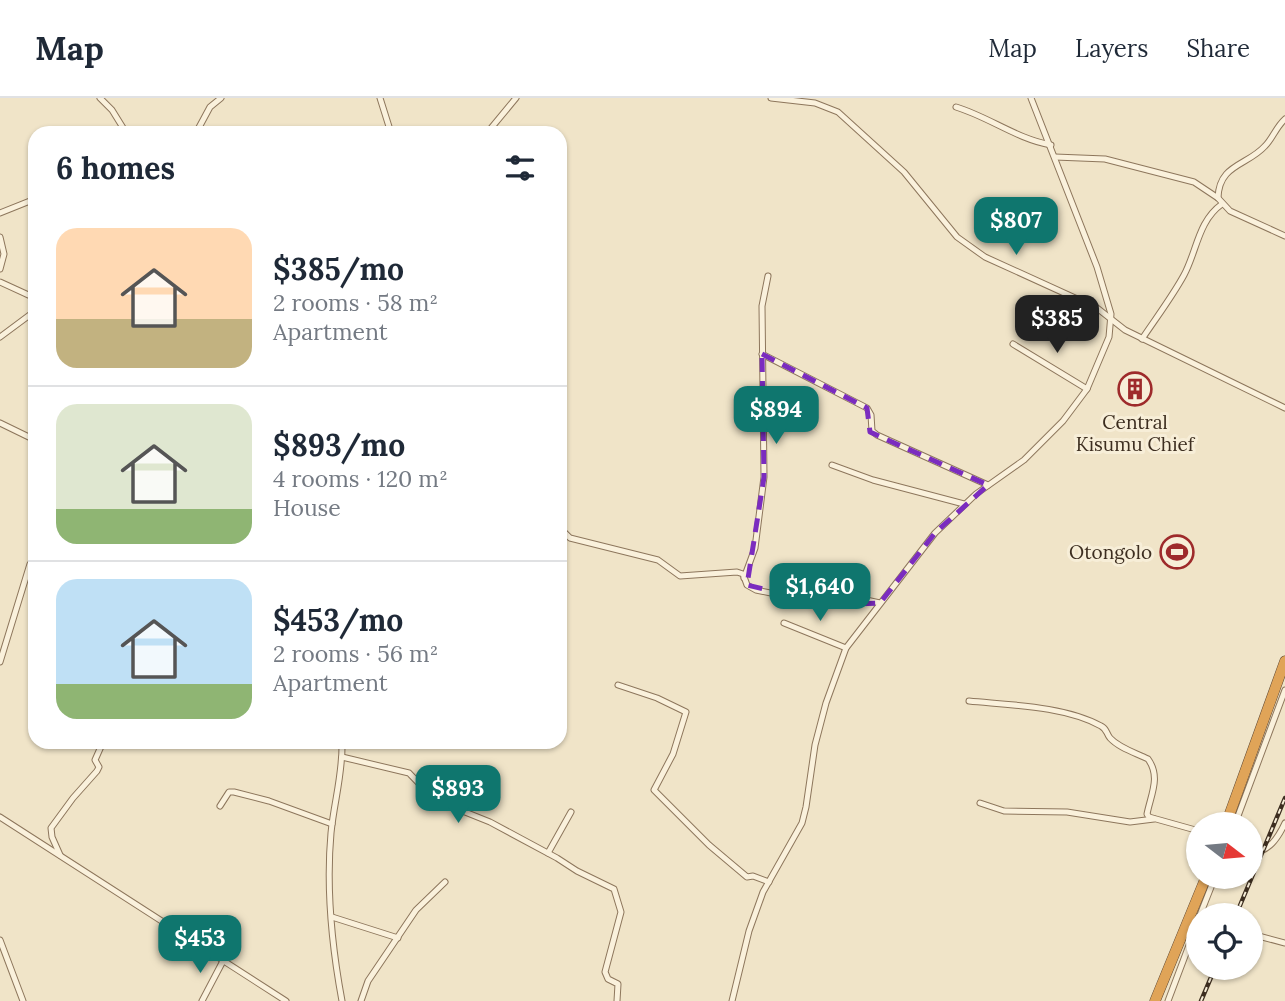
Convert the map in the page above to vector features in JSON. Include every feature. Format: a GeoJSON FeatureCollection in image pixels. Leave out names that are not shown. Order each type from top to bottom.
{"type":"FeatureCollection","features":[{"type":"Feature","properties":{"kind":"highway"},"geometry":{"type":"LineString","coordinates":[[1230,812],[1285,661]]}},
{"type":"Feature","properties":{"kind":"highway"},"geometry":{"type":"LineString","coordinates":[[1155,1001],[1201,889]]}},
{"type":"Feature","properties":{"kind":"street"},"geometry":{"type":"LineString","coordinates":[[100,98],[112,110],[121,126]]}},
{"type":"Feature","properties":{"kind":"street"},"geometry":{"type":"LineString","coordinates":[[200,126],[210,107],[221,98]]}},
{"type":"Feature","properties":{"kind":"street"},"geometry":{"type":"LineString","coordinates":[[380,98],[389,126]]}},
{"type":"Feature","properties":{"kind":"street"},"geometry":{"type":"LineString","coordinates":[[493,126],[516,98]]}},
{"type":"Feature","properties":{"kind":"street"},"geometry":{"type":"LineString","coordinates":[[771,98],[815,103],[838,112],[904,172],[957,237],[985,257],[1097,308],[1142,339],[1285,408]]}},
{"type":"Feature","properties":{"kind":"street"},"geometry":{"type":"LineString","coordinates":[[732,1001],[749,931],[769,882],[802,823],[814,745],[846,648],[923,547],[964,504],[1024,460],[1063,421],[1087,389],[1104,349],[1111,320],[1097,267],[1031,98]]}},
{"type":"Feature","properties":{"kind":"street"},"geometry":{"type":"LineString","coordinates":[[956,107],[978,114],[1031,141],[1051,145]]}},
{"type":"Feature","properties":{"kind":"street"},"geometry":{"type":"LineString","coordinates":[[1142,339],[1182,278],[1193,256],[1200,231],[1220,201],[1221,186],[1228,172],[1263,149],[1285,119]]}},
{"type":"Feature","properties":{"kind":"street"},"geometry":{"type":"LineString","coordinates":[[1055,157],[1105,159],[1194,182],[1230,211],[1285,236]]}},
{"type":"Feature","properties":{"kind":"street"},"geometry":{"type":"LineString","coordinates":[[0,213],[28,202]]}},
{"type":"Feature","properties":{"kind":"street"},"geometry":{"type":"LineString","coordinates":[[0,237],[4,245],[0,269]]}},
{"type":"Feature","properties":{"kind":"street"},"geometry":{"type":"LineString","coordinates":[[744,578],[755,548],[764,477],[763,298],[768,276]]}},
{"type":"Feature","properties":{"kind":"street"},"geometry":{"type":"LineString","coordinates":[[0,282],[28,295]]}},
{"type":"Feature","properties":{"kind":"street"},"geometry":{"type":"LineString","coordinates":[[0,337],[28,316]]}},
{"type":"Feature","properties":{"kind":"street"},"geometry":{"type":"LineString","coordinates":[[1013,344],[1087,389]]}},
{"type":"Feature","properties":{"kind":"street"},"geometry":{"type":"LineString","coordinates":[[762,354],[867,408],[872,415],[872,431],[877,435],[988,485]]}},
{"type":"Feature","properties":{"kind":"street"},"geometry":{"type":"LineString","coordinates":[[0,423],[28,437]]}},
{"type":"Feature","properties":{"kind":"street"},"geometry":{"type":"LineString","coordinates":[[832,465],[873,480],[964,504]]}},
{"type":"Feature","properties":{"kind":"street"},"geometry":{"type":"LineString","coordinates":[[567,535],[658,560],[680,576],[737,572],[743,574],[747,585],[756,590],[829,605],[866,600],[880,603]]}},
{"type":"Feature","properties":{"kind":"street"},"geometry":{"type":"LineString","coordinates":[[0,662],[28,571]]}},
{"type":"Feature","properties":{"kind":"street"},"geometry":{"type":"LineString","coordinates":[[784,623],[846,648]]}},
{"type":"Feature","properties":{"kind":"street"},"geometry":{"type":"LineString","coordinates":[[618,685],[657,698],[686,712],[674,754],[654,790],[709,845],[747,877],[753,876],[769,882]]}},
{"type":"Feature","properties":{"kind":"street"},"geometry":{"type":"LineString","coordinates":[[1239,812],[1285,690]]}},
{"type":"Feature","properties":{"kind":"street"},"geometry":{"type":"LineString","coordinates":[[969,701],[1034,708],[1079,717],[1106,729],[1112,740],[1148,759],[1151,764],[1155,780],[1147,814],[1154,819],[1186,828]]}},
{"type":"Feature","properties":{"kind":"street"},"geometry":{"type":"LineString","coordinates":[[62,858],[52,837],[51,828],[72,798],[97,771],[99,767],[95,760],[100,749]]}},
{"type":"Feature","properties":{"kind":"street"},"geometry":{"type":"LineString","coordinates":[[342,749],[332,824],[332,917],[342,1001]]}},
{"type":"Feature","properties":{"kind":"street"},"geometry":{"type":"LineString","coordinates":[[342,757],[409,773],[435,800],[490,822],[577,872],[614,889],[621,912],[604,972],[608,979],[618,984],[617,1001]]}},
{"type":"Feature","properties":{"kind":"street"},"geometry":{"type":"LineString","coordinates":[[220,806],[228,794],[234,792],[269,800],[332,824]]}},
{"type":"Feature","properties":{"kind":"street"},"geometry":{"type":"LineString","coordinates":[[980,803],[1004,811],[1067,812],[1130,822],[1154,819]]}},
{"type":"Feature","properties":{"kind":"street"},"geometry":{"type":"LineString","coordinates":[[548,853],[571,812]]}},
{"type":"Feature","properties":{"kind":"street"},"geometry":{"type":"LineString","coordinates":[[0,817],[286,1001]]}},
{"type":"Feature","properties":{"kind":"street"},"geometry":{"type":"LineString","coordinates":[[1264,851],[1276,839],[1285,823]]}},
{"type":"Feature","properties":{"kind":"street"},"geometry":{"type":"LineString","coordinates":[[361,1001],[368,981],[416,910],[445,883]]}},
{"type":"Feature","properties":{"kind":"street"},"geometry":{"type":"LineString","coordinates":[[332,917],[398,938]]}},
{"type":"Feature","properties":{"kind":"street"},"geometry":{"type":"LineString","coordinates":[[1263,937],[1285,943]]}},
{"type":"Feature","properties":{"kind":"street"},"geometry":{"type":"LineString","coordinates":[[0,940],[23,1001]]}},
{"type":"Feature","properties":{"kind":"street"},"geometry":{"type":"LineString","coordinates":[[1168,1001],[1186,952]]}},
{"type":"Feature","properties":{"kind":"street"},"geometry":{"type":"LineString","coordinates":[[202,1001],[223,961]]}},
{"type":"Feature","properties":{"kind":"highlighted area"},"geometry":{"type":"Polygon","coordinates":[[[762,354],[867,408],[870,432],[988,485],[935,533],[880,603],[829,605],[747,585],[764,477],[762,354]]]}},
{"type":"Feature","properties":{"kind":"railway"},"geometry":{"type":"LineString","coordinates":[[1241,903],[1285,798]]}},
{"type":"Feature","properties":{"kind":"railway"},"geometry":{"type":"LineString","coordinates":[[1201,1001],[1210,980]]}},
{"type":"Feature","properties":{"kind":"place","name":"Central Kisumu Chief"},"geometry":{"type":"Point","coordinates":[1135,389]}},
{"type":"Feature","properties":{"kind":"place","name":"Otongolo"},"geometry":{"type":"Point","coordinates":[1177,552]}}]}
